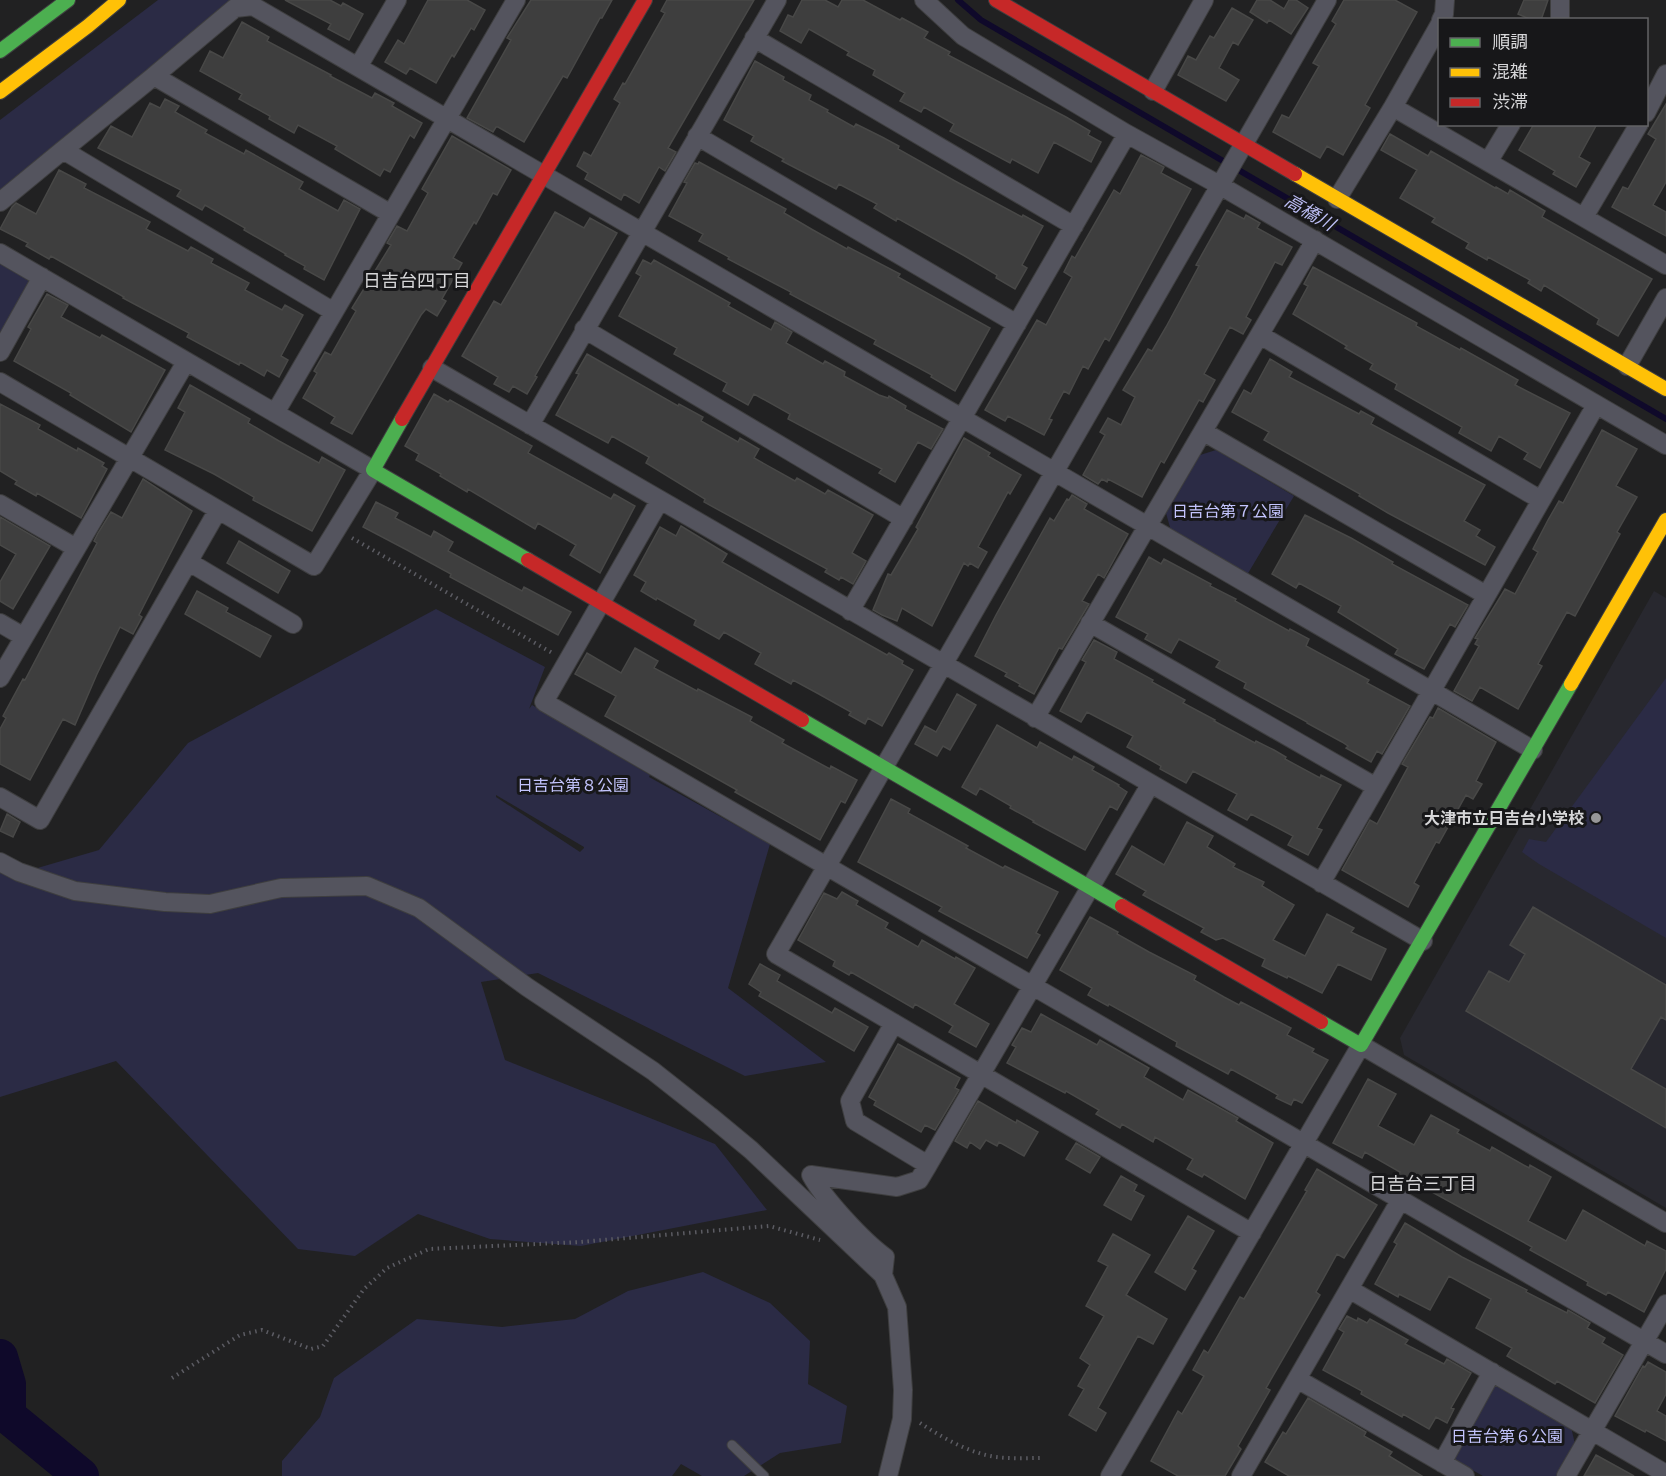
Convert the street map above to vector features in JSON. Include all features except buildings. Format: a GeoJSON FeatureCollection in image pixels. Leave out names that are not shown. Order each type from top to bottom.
{"type":"FeatureCollection","features":[{"type":"Feature","properties":{"kind":"main road"},"geometry":{"type":"LineString","coordinates":[[0,51],[68,0]]}},
{"type":"Feature","properties":{"kind":"main road"},"geometry":{"type":"LineString","coordinates":[[0,92],[119,0]]}},
{"type":"Feature","properties":{"kind":"main road"},"geometry":{"type":"LineString","coordinates":[[645,0],[373,470],[1361,1045],[1666,520]]}},
{"type":"Feature","properties":{"kind":"main road"},"geometry":{"type":"LineString","coordinates":[[996,0],[1153,91],[1232,166],[1337,199],[1666,389]]}},
{"type":"Feature","properties":{"kind":"street"},"geometry":{"type":"LineString","coordinates":[[358,67],[397,0]]}},
{"type":"Feature","properties":{"kind":"street"},"geometry":{"type":"LineString","coordinates":[[275,413],[516,0]]}},
{"type":"Feature","properties":{"kind":"street"},"geometry":{"type":"LineString","coordinates":[[530,424],[777,0]]}},
{"type":"Feature","properties":{"kind":"street"},"geometry":{"type":"LineString","coordinates":[[924,0],[963,36],[1127,134],[1232,166],[1315,240],[1666,445]]}},
{"type":"Feature","properties":{"kind":"street"},"geometry":{"type":"LineString","coordinates":[[1153,91],[1204,0]]}},
{"type":"Feature","properties":{"kind":"street"},"geometry":{"type":"LineString","coordinates":[[1252,1233],[776,954],[1327,0]]}},
{"type":"Feature","properties":{"kind":"street"},"geometry":{"type":"LineString","coordinates":[[1443,18],[1445,0]]}},
{"type":"Feature","properties":{"kind":"street"},"geometry":{"type":"LineString","coordinates":[[1560,0],[1560,18]]}},
{"type":"Feature","properties":{"kind":"street"},"geometry":{"type":"LineString","coordinates":[[0,202],[235,8],[253,6],[1533,750]]}},
{"type":"Feature","properties":{"kind":"street"},"geometry":{"type":"LineString","coordinates":[[1337,199],[1394,107],[1438,28]]}},
{"type":"Feature","properties":{"kind":"street"},"geometry":{"type":"LineString","coordinates":[[754,38],[1074,226]]}},
{"type":"Feature","properties":{"kind":"street"},"geometry":{"type":"LineString","coordinates":[[1648,111],[1666,74]]}},
{"type":"Feature","properties":{"kind":"street"},"geometry":{"type":"LineString","coordinates":[[154,76],[391,214]]}},
{"type":"Feature","properties":{"kind":"street"},"geometry":{"type":"LineString","coordinates":[[1394,107],[1666,265]]}},
{"type":"Feature","properties":{"kind":"street"},"geometry":{"type":"LineString","coordinates":[[1488,162],[1510,126]]}},
{"type":"Feature","properties":{"kind":"street"},"geometry":{"type":"LineString","coordinates":[[1584,217],[1638,126]]}},
{"type":"Feature","properties":{"kind":"street"},"geometry":{"type":"LineString","coordinates":[[850,611],[1127,134]]}},
{"type":"Feature","properties":{"kind":"street"},"geometry":{"type":"LineString","coordinates":[[697,136],[1017,324]]}},
{"type":"Feature","properties":{"kind":"street"},"geometry":{"type":"LineString","coordinates":[[63,150],[334,312]]}},
{"type":"Feature","properties":{"kind":"street"},"geometry":{"type":"LineString","coordinates":[[1035,718],[1315,240]]}},
{"type":"Feature","properties":{"kind":"street"},"geometry":{"type":"LineString","coordinates":[[0,253],[373,470],[314,566],[0,382]]}},
{"type":"Feature","properties":{"kind":"street"},"geometry":{"type":"LineString","coordinates":[[0,352],[42,278]]}},
{"type":"Feature","properties":{"kind":"street"},"geometry":{"type":"LineString","coordinates":[[1627,366],[1666,298]]}},
{"type":"Feature","properties":{"kind":"street"},"geometry":{"type":"LineString","coordinates":[[584,329],[904,519]]}},
{"type":"Feature","properties":{"kind":"street"},"geometry":{"type":"LineString","coordinates":[[1260,335],[1540,500]]}},
{"type":"Feature","properties":{"kind":"street"},"geometry":{"type":"LineString","coordinates":[[0,678],[186,362]]}},
{"type":"Feature","properties":{"kind":"street"},"geometry":{"type":"LineString","coordinates":[[432,368],[1423,941]]}},
{"type":"Feature","properties":{"kind":"street"},"geometry":{"type":"LineString","coordinates":[[1321,883],[1596,405]]}},
{"type":"Feature","properties":{"kind":"street"},"geometry":{"type":"LineString","coordinates":[[1204,432],[1486,595]]}},
{"type":"Feature","properties":{"kind":"street"},"geometry":{"type":"LineString","coordinates":[[660,500],[544,702],[1666,1353]]}},
{"type":"Feature","properties":{"kind":"street"},"geometry":{"type":"LineString","coordinates":[[0,504],[76,549]]}},
{"type":"Feature","properties":{"kind":"street"},"geometry":{"type":"LineString","coordinates":[[0,797],[40,820],[218,510]]}},
{"type":"Feature","properties":{"kind":"street"},"geometry":{"type":"LineString","coordinates":[[189,562],[293,624]]}},
{"type":"Feature","properties":{"kind":"street"},"geometry":{"type":"LineString","coordinates":[[0,623],[24,637]]}},
{"type":"Feature","properties":{"kind":"street"},"geometry":{"type":"LineString","coordinates":[[1090,623],[1376,787]]}},
{"type":"Feature","properties":{"kind":"street"},"geometry":{"type":"LineString","coordinates":[[884,1275],[885,1257],[872,1248],[825,1196],[811,1175],[897,1187],[919,1180],[1150,784]]}},
{"type":"Feature","properties":{"kind":"street"},"geometry":{"type":"LineString","coordinates":[[0,862],[19,872],[75,891],[165,903],[210,903],[281,888],[368,886],[419,908],[527,987],[653,1071],[751,1150],[884,1275],[897,1307],[903,1390],[902,1411],[888,1476]]}},
{"type":"Feature","properties":{"kind":"street"},"geometry":{"type":"LineString","coordinates":[[894,1023],[850,1101],[855,1121],[928,1165]]}},
{"type":"Feature","properties":{"kind":"street"},"geometry":{"type":"LineString","coordinates":[[1110,1476],[1361,1045],[1666,1223]]}},
{"type":"Feature","properties":{"kind":"street"},"geometry":{"type":"LineString","coordinates":[[1248,1474],[1297,1379],[1401,1199]]}},
{"type":"Feature","properties":{"kind":"street"},"geometry":{"type":"LineString","coordinates":[[1349,1288],[1666,1474]]}},
{"type":"Feature","properties":{"kind":"street"},"geometry":{"type":"LineString","coordinates":[[1566,1476],[1666,1304]]}},
{"type":"Feature","properties":{"kind":"street"},"geometry":{"type":"LineString","coordinates":[[1442,1462],[1492,1372]]}},
{"type":"Feature","properties":{"kind":"street"},"geometry":{"type":"LineString","coordinates":[[1297,1379],[1466,1476]]}},
{"type":"Feature","properties":{"kind":"lane"},"geometry":{"type":"LineString","coordinates":[[732,1445],[764,1476]]}},
{"type":"Feature","properties":{"kind":"path"},"geometry":{"type":"LineString","coordinates":[[337,529],[567,662]]}},
{"type":"Feature","properties":{"kind":"path"},"geometry":{"type":"LineString","coordinates":[[172,1378],[240,1335],[261,1330],[311,1349],[323,1346],[364,1289],[387,1268],[429,1249],[580,1242],[769,1226],[826,1242]]}},
{"type":"Feature","properties":{"kind":"path"},"geometry":{"type":"LineString","coordinates":[[902,1411],[936,1434],[972,1451],[997,1457],[1043,1458]]}},
{"type":"Feature","properties":{"kind":"shaded area","name":"大津市立日吉台小学校"},"geometry":{"type":"Polygon","coordinates":[[[1654,591],[1666,598],[1666,1208],[1404,1055],[1400,1038],[1654,591]]]}},
{"type":"Feature","properties":{"kind":"green space"},"geometry":{"type":"Polygon","coordinates":[[[158,0],[237,0],[0,190],[0,120],[158,0]]]}},
{"type":"Feature","properties":{"kind":"green space"},"geometry":{"type":"Polygon","coordinates":[[[0,264],[30,281],[0,335],[0,264]]]}},
{"type":"Feature","properties":{"kind":"green space","name":"日吉台第７公園"},"geometry":{"type":"Polygon","coordinates":[[[1216,450],[1294,496],[1247,575],[1171,531],[1166,513],[1200,455],[1216,450]]]}},
{"type":"Feature","properties":{"kind":"green space","name":"日吉台第８公園"},"geometry":{"type":"Polygon","coordinates":[[[436,609],[545,667],[529,709],[532,705],[650,775],[649,777],[770,844],[728,988],[826,1062],[745,1076],[538,973],[481,982],[505,1060],[715,1144],[767,1210],[581,1246],[490,1239],[418,1214],[355,1256],[298,1249],[116,1061],[0,1097],[0,863],[17,874],[99,850],[188,743],[436,609]],[[496,795],[580,852],[584,847],[496,795]]]}},
{"type":"Feature","properties":{"kind":"green space"},"geometry":{"type":"Polygon","coordinates":[[[1666,678],[1666,938],[1522,852],[1529,839],[1546,842],[1666,678]]]}},
{"type":"Feature","properties":{"kind":"green space"},"geometry":{"type":"Polygon","coordinates":[[[703,1272],[770,1303],[810,1341],[808,1384],[847,1406],[841,1443],[780,1453],[744,1476],[702,1476],[681,1464],[672,1476],[282,1476],[282,1461],[320,1417],[334,1378],[417,1319],[502,1327],[575,1319],[628,1291],[703,1272]]]}},
{"type":"Feature","properties":{"kind":"green space","name":"日吉台第６公園"},"geometry":{"type":"Polygon","coordinates":[[[1494,1383],[1571,1427],[1575,1444],[1556,1476],[1483,1476],[1449,1457],[1494,1383]]]}},
{"type":"Feature","properties":{"kind":"waterway","name":"高橋川"},"geometry":{"type":"LineString","coordinates":[[958,0],[981,20],[1666,419]]}},
{"type":"Feature","properties":{"kind":"waterway"},"geometry":{"type":"LineString","coordinates":[[0,1357],[8,1384],[8,1416],[81,1476]]}},
{"type":"Feature","properties":{"kind":"traffic: fast"},"geometry":{"type":"LineString","coordinates":[[0,51],[68,0]]}},
{"type":"Feature","properties":{"kind":"traffic: fast"},"geometry":{"type":"LineString","coordinates":[[402,419],[373,470],[528,560]]}},
{"type":"Feature","properties":{"kind":"traffic: fast"},"geometry":{"type":"LineString","coordinates":[[1321,1022],[1361,1045],[1571,684]]}},
{"type":"Feature","properties":{"kind":"traffic: fast"},"geometry":{"type":"LineString","coordinates":[[802,720],[1122,906]]}},
{"type":"Feature","properties":{"kind":"traffic: slow"},"geometry":{"type":"LineString","coordinates":[[0,92],[119,0]]}},
{"type":"Feature","properties":{"kind":"traffic: slow"},"geometry":{"type":"LineString","coordinates":[[1295,174],[1666,389]]}},
{"type":"Feature","properties":{"kind":"traffic: slow"},"geometry":{"type":"LineString","coordinates":[[1571,684],[1666,520]]}},
{"type":"Feature","properties":{"kind":"traffic: jam"},"geometry":{"type":"LineString","coordinates":[[402,419],[645,0]]}},
{"type":"Feature","properties":{"kind":"traffic: jam"},"geometry":{"type":"LineString","coordinates":[[996,0],[1295,174]]}},
{"type":"Feature","properties":{"kind":"traffic: jam"},"geometry":{"type":"LineString","coordinates":[[528,560],[802,720]]}},
{"type":"Feature","properties":{"kind":"traffic: jam"},"geometry":{"type":"LineString","coordinates":[[1122,906],[1321,1022]]}},
{"type":"Feature","properties":{"kind":"place","name":"大津市立日吉台小学校"},"geometry":{"type":"Point","coordinates":[1596,818]}},
{"type":"Feature","properties":{"kind":"district","name":"日吉台四丁目"},"geometry":{"type":"Point","coordinates":[417,280]}},
{"type":"Feature","properties":{"kind":"district","name":"日吉台三丁目"},"geometry":{"type":"Point","coordinates":[1423,1183]}}]}
